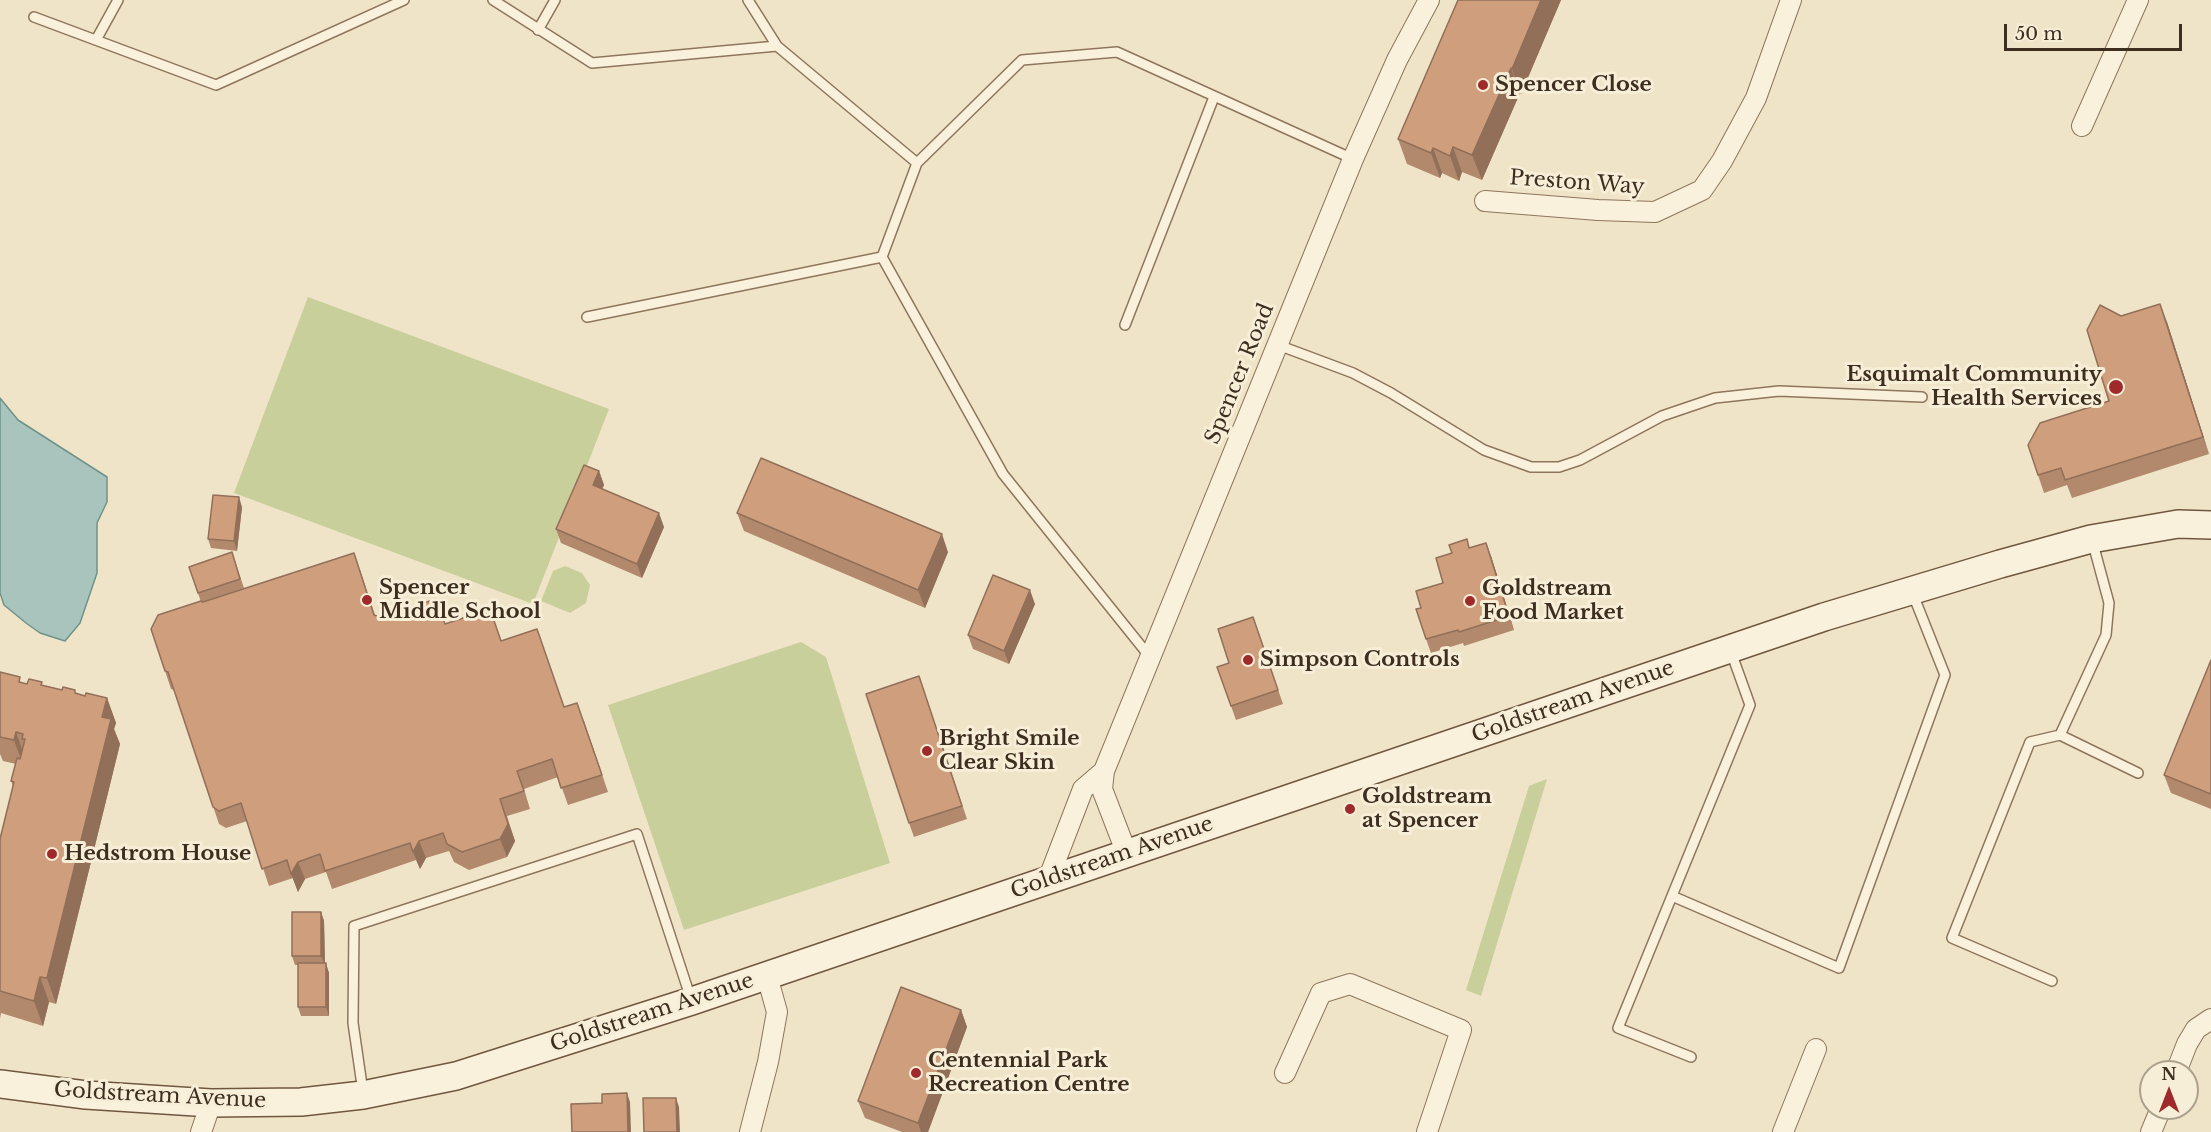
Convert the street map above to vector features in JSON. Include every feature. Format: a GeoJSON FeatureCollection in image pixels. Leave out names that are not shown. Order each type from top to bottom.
{"type":"FeatureCollection","features":[{"type":"Feature","properties":{"kind":"main road","name":"Goldstream Avenue"},"geometry":{"type":"LineString","coordinates":[[0,1084],[86,1095],[211,1103],[301,1102],[363,1095],[456,1076],[692,1001],[1824,617],[2091,539],[2178,525],[2211,525]]}},
{"type":"Feature","properties":{"kind":"street","name":"Spencer Road"},"geometry":{"type":"LineString","coordinates":[[1127,854],[1102,789],[1104,771],[1353,159],[1397,60],[1429,0]]}},
{"type":"Feature","properties":{"kind":"street","name":"Preston Way"},"geometry":{"type":"LineString","coordinates":[[1485,201],[1655,212],[1702,190],[1722,160],[1756,98],[1791,0]]}},
{"type":"Feature","properties":{"kind":"street"},"geometry":{"type":"LineString","coordinates":[[2082,126],[2138,0]]}},
{"type":"Feature","properties":{"kind":"street","name":"Spencer Road"},"geometry":{"type":"LineString","coordinates":[[1048,880],[1083,789],[1104,771]]}},
{"type":"Feature","properties":{"kind":"street"},"geometry":{"type":"LineString","coordinates":[[750,1132],[768,1062],[777,1012],[766,975]]}},
{"type":"Feature","properties":{"kind":"street"},"geometry":{"type":"LineString","coordinates":[[1285,1073],[1321,993],[1350,984],[1461,1030],[1426,1132]]}},
{"type":"Feature","properties":{"kind":"street"},"geometry":{"type":"LineString","coordinates":[[2181,1060],[2196,1029],[2210,1019]]}},
{"type":"Feature","properties":{"kind":"street"},"geometry":{"type":"LineString","coordinates":[[1783,1132],[1816,1049]]}},
{"type":"Feature","properties":{"kind":"street"},"geometry":{"type":"LineString","coordinates":[[201,1132],[211,1103]]}},
{"type":"Feature","properties":{"kind":"lane"},"geometry":{"type":"LineString","coordinates":[[96,40],[118,0]]}},
{"type":"Feature","properties":{"kind":"lane"},"geometry":{"type":"LineString","coordinates":[[34,17],[216,85],[404,0]]}},
{"type":"Feature","properties":{"kind":"lane"},"geometry":{"type":"LineString","coordinates":[[492,0],[592,63],[777,46]]}},
{"type":"Feature","properties":{"kind":"lane"},"geometry":{"type":"LineString","coordinates":[[538,30],[555,0]]}},
{"type":"Feature","properties":{"kind":"lane"},"geometry":{"type":"LineString","coordinates":[[748,0],[777,46],[917,163]]}},
{"type":"Feature","properties":{"kind":"lane"},"geometry":{"type":"LineString","coordinates":[[1150,657],[1003,474],[882,257],[917,163],[1022,60],[1117,52],[1353,159]]}},
{"type":"Feature","properties":{"kind":"lane"},"geometry":{"type":"LineString","coordinates":[[1125,325],[1214,97]]}},
{"type":"Feature","properties":{"kind":"lane"},"geometry":{"type":"LineString","coordinates":[[586,317],[882,257]]}},
{"type":"Feature","properties":{"kind":"lane"},"geometry":{"type":"LineString","coordinates":[[1278,345],[1353,373],[1391,393],[1484,450],[1530,467],[1559,467],[1580,460],[1662,417],[1715,398],[1779,391],[1922,397]]}},
{"type":"Feature","properties":{"kind":"lane"},"geometry":{"type":"LineString","coordinates":[[2060,735],[2106,635],[2109,603],[2091,539]]}},
{"type":"Feature","properties":{"kind":"lane"},"geometry":{"type":"LineString","coordinates":[[1672,896],[1839,968],[1945,675],[1911,590]]}},
{"type":"Feature","properties":{"kind":"lane"},"geometry":{"type":"LineString","coordinates":[[1691,1057],[1618,1028],[1750,705],[1730,649]]}},
{"type":"Feature","properties":{"kind":"lane"},"geometry":{"type":"LineString","coordinates":[[2052,981],[1952,938],[2030,742],[2060,735],[2138,773]]}},
{"type":"Feature","properties":{"kind":"lane"},"geometry":{"type":"LineString","coordinates":[[363,1095],[353,1023],[354,926],[637,834],[692,1001]]}},
{"type":"Feature","properties":{"kind":"green space"},"geometry":{"type":"Polygon","coordinates":[[[308,297],[609,409],[533,604],[234,493],[308,297]]]}},
{"type":"Feature","properties":{"kind":"green space"},"geometry":{"type":"Polygon","coordinates":[[[565,566],[582,573],[590,585],[586,603],[570,613],[541,601],[553,571],[565,566]]]}},
{"type":"Feature","properties":{"kind":"green space"},"geometry":{"type":"Polygon","coordinates":[[[801,642],[826,657],[890,863],[684,930],[608,705],[801,642]]]}},
{"type":"Feature","properties":{"kind":"green space"},"geometry":{"type":"Polygon","coordinates":[[[1547,779],[1481,996],[1466,990],[1529,786],[1547,779]]]}},
{"type":"Feature","properties":{"kind":"water"},"geometry":{"type":"Polygon","coordinates":[[[0,398],[18,420],[107,477],[107,502],[97,523],[97,573],[80,623],[65,641],[40,633],[26,623],[4,605],[0,593],[0,398]]]}},
{"type":"Feature","properties":{"kind":"building","name":"Spencer Close"},"geometry":{"type":"Polygon","coordinates":[[[1458,0],[1541,0],[1472,155],[1453,147],[1450,156],[1433,148],[1431,153],[1398,139],[1458,0]]]}},
{"type":"Feature","properties":{"kind":"building"},"geometry":{"type":"Polygon","coordinates":[[[2160,304],[2203,437],[2065,480],[2061,468],[2038,475],[2028,445],[2040,423],[2109,401],[2087,330],[2100,305],[2121,316],[2160,304]]]}},
{"type":"Feature","properties":{"kind":"building"},"geometry":{"type":"Polygon","coordinates":[[[761,458],[942,534],[918,590],[737,513],[761,458]]]}},
{"type":"Feature","properties":{"kind":"building"},"geometry":{"type":"Polygon","coordinates":[[[584,465],[599,471],[593,485],[659,513],[637,564],[556,529],[584,465]]]}},
{"type":"Feature","properties":{"kind":"building"},"geometry":{"type":"Polygon","coordinates":[[[213,495],[239,497],[234,541],[208,539],[213,495]]]}},
{"type":"Feature","properties":{"kind":"building","name":"Goldstream Food Market"},"geometry":{"type":"Polygon","coordinates":[[[1467,539],[1469,548],[1486,543],[1509,616],[1459,632],[1458,630],[1426,639],[1416,609],[1421,608],[1416,591],[1443,583],[1436,558],[1452,553],[1449,545],[1467,539]]]}},
{"type":"Feature","properties":{"kind":"building"},"geometry":{"type":"Polygon","coordinates":[[[232,552],[240,579],[198,593],[189,567],[232,552]]]}},
{"type":"Feature","properties":{"kind":"building"},"geometry":{"type":"Polygon","coordinates":[[[354,553],[374,615],[380,617],[436,599],[445,624],[490,609],[501,641],[537,629],[564,707],[577,703],[602,775],[561,788],[552,759],[517,771],[524,791],[500,799],[508,824],[500,839],[462,852],[447,844],[443,833],[419,841],[413,852],[410,843],[325,871],[320,854],[298,862],[291,874],[287,860],[262,869],[241,803],[219,811],[213,807],[168,672],[165,671],[151,629],[158,615],[354,553]]]}},
{"type":"Feature","properties":{"kind":"building"},"geometry":{"type":"Polygon","coordinates":[[[993,575],[1030,590],[1004,651],[968,635],[993,575]]]}},
{"type":"Feature","properties":{"kind":"building","name":"Simpson Controls"},"geometry":{"type":"Polygon","coordinates":[[[1253,617],[1278,690],[1231,706],[1217,667],[1229,663],[1218,629],[1253,617]]]}},
{"type":"Feature","properties":{"kind":"building"},"geometry":{"type":"Polygon","coordinates":[[[2211,660],[2211,794],[2164,775],[2211,660]]]}},
{"type":"Feature","properties":{"kind":"building","name":"Hedstrom House"},"geometry":{"type":"Polygon","coordinates":[[[0,672],[20,677],[19,682],[27,684],[29,679],[42,682],[41,685],[62,690],[63,687],[75,690],[75,693],[85,696],[86,693],[107,698],[102,717],[111,719],[47,978],[40,977],[34,1001],[0,991],[0,839],[14,782],[11,781],[25,739],[22,739],[23,734],[16,732],[14,740],[0,737],[0,672]]]}},
{"type":"Feature","properties":{"kind":"building"},"geometry":{"type":"Polygon","coordinates":[[[919,676],[962,806],[909,823],[866,694],[919,676]]]}},
{"type":"Feature","properties":{"kind":"building"},"geometry":{"type":"Polygon","coordinates":[[[292,912],[321,912],[321,956],[292,956],[292,912]]]}},
{"type":"Feature","properties":{"kind":"building"},"geometry":{"type":"Polygon","coordinates":[[[298,963],[326,963],[326,1007],[298,1007],[298,963]]]}},
{"type":"Feature","properties":{"kind":"building","name":"Centennial Park Recreation Centre"},"geometry":{"type":"Polygon","coordinates":[[[901,987],[961,1010],[918,1123],[858,1101],[901,987]]]}},
{"type":"Feature","properties":{"kind":"building"},"geometry":{"type":"Polygon","coordinates":[[[627,1093],[628,1132],[572,1132],[571,1104],[602,1103],[602,1094],[627,1093]]]}},
{"type":"Feature","properties":{"kind":"building"},"geometry":{"type":"Polygon","coordinates":[[[643,1098],[676,1098],[677,1132],[644,1132],[643,1098]]]}},
{"type":"Feature","properties":{"kind":"place","name":"Spencer Close"},"geometry":{"type":"Point","coordinates":[1483,85]}},
{"type":"Feature","properties":{"kind":"place","name":"Esquimalt Community Health Services"},"geometry":{"type":"Point","coordinates":[2116,387]}},
{"type":"Feature","properties":{"kind":"place","name":"Spencer Middle School"},"geometry":{"type":"Point","coordinates":[367,600]}},
{"type":"Feature","properties":{"kind":"place","name":"Goldstream Food Market"},"geometry":{"type":"Point","coordinates":[1470,601]}},
{"type":"Feature","properties":{"kind":"place","name":"Simpson Controls"},"geometry":{"type":"Point","coordinates":[1248,660]}},
{"type":"Feature","properties":{"kind":"place","name":"Bright Smile Clear Skin"},"geometry":{"type":"Point","coordinates":[927,751]}},
{"type":"Feature","properties":{"kind":"place","name":"Goldstream at Spencer"},"geometry":{"type":"Point","coordinates":[1350,809]}},
{"type":"Feature","properties":{"kind":"place","name":"Hedstrom House"},"geometry":{"type":"Point","coordinates":[52,854]}},
{"type":"Feature","properties":{"kind":"place","name":"Centennial Park Recreation Centre"},"geometry":{"type":"Point","coordinates":[916,1073]}}]}
